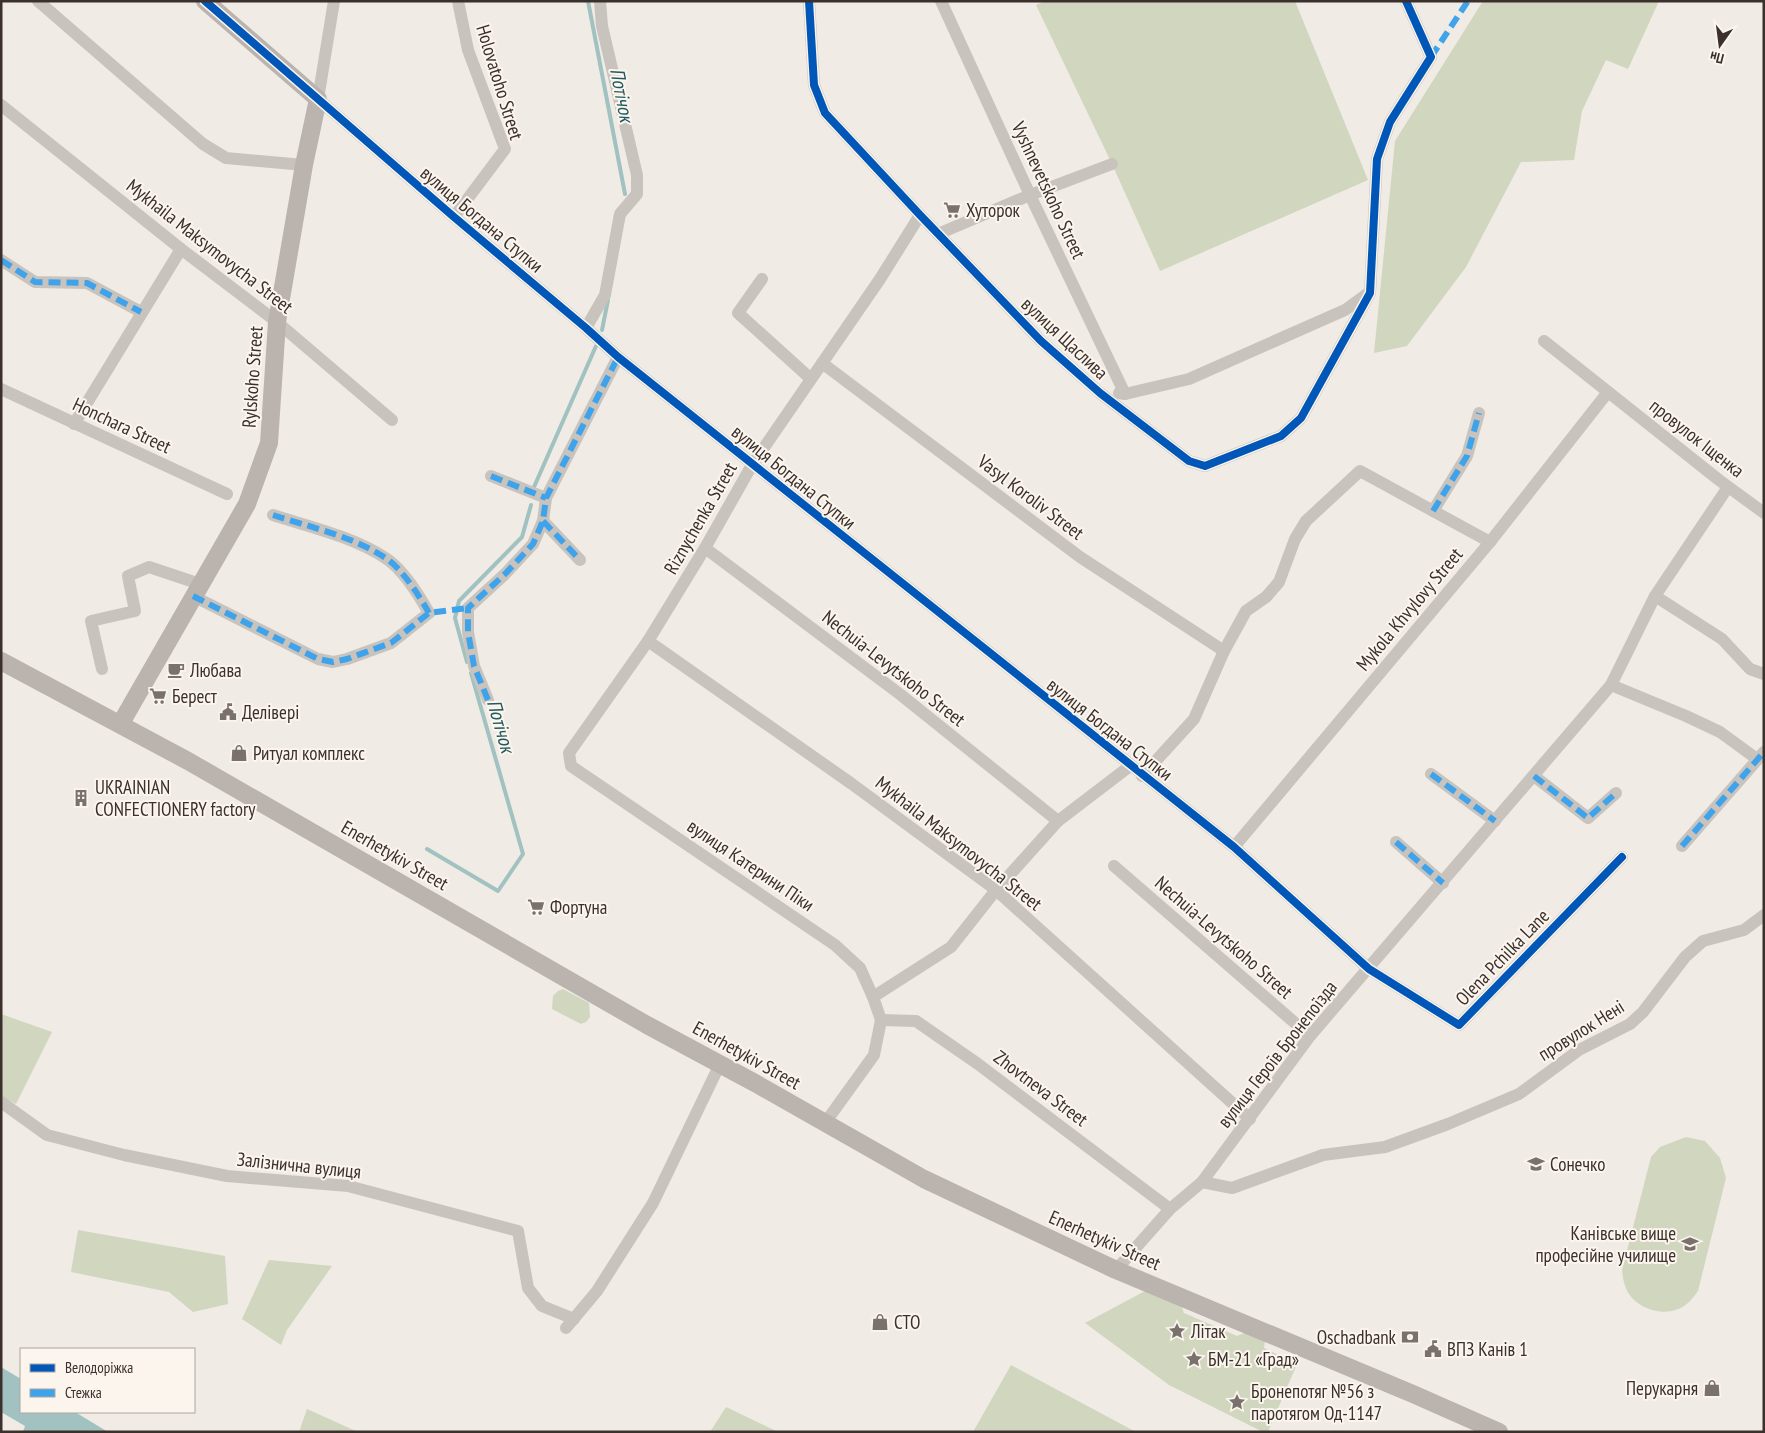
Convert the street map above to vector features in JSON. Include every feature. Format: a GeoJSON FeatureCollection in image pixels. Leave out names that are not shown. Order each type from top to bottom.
{"type":"FeatureCollection","features":[{"type":"Feature","properties":{"kind":"main road","name":"вулиця Богдана Ступки"},"geometry":{"type":"LineString","coordinates":[[205,1],[318,99]]}},
{"type":"Feature","properties":{"kind":"main road","name":"Rylskoho Street"},"geometry":{"type":"LineString","coordinates":[[121,723],[247,504],[268,443],[277,322],[304,165],[318,99]]}},
{"type":"Feature","properties":{"kind":"main road","name":"Enerhetykiv Street"},"geometry":{"type":"LineString","coordinates":[[1,661],[121,723],[647,1025],[924,1179],[1116,1270],[1499,1432]]}},
{"type":"Feature","properties":{"kind":"street"},"geometry":{"type":"LineString","coordinates":[[38,1],[203,144],[226,158],[304,165]]}},
{"type":"Feature","properties":{"kind":"street","name":"Rylskoho Street"},"geometry":{"type":"LineString","coordinates":[[318,99],[334,1]]}},
{"type":"Feature","properties":{"kind":"street","name":"Holovatoho Street"},"geometry":{"type":"LineString","coordinates":[[454,217],[505,149],[468,50],[458,1]]}},
{"type":"Feature","properties":{"kind":"street"},"geometry":{"type":"LineString","coordinates":[[586,328],[605,295],[620,214],[637,194],[637,175],[602,26],[600,1]]}},
{"type":"Feature","properties":{"kind":"street","name":"вулиця Щаслива"},"geometry":{"type":"LineString","coordinates":[[809,1],[814,85],[825,113],[1041,341],[1100,393],[1189,461],[1204,466],[1281,436],[1301,418],[1370,293]]}},
{"type":"Feature","properties":{"kind":"street"},"geometry":{"type":"LineString","coordinates":[[1100,393],[1125,394],[1189,378],[1344,310],[1370,293],[1377,159],[1390,122],[1431,57],[1406,1]]}},
{"type":"Feature","properties":{"kind":"street","name":"Vyshnevetskoho Street"},"geometry":{"type":"LineString","coordinates":[[942,2],[1030,195],[1125,394]]}},
{"type":"Feature","properties":{"kind":"street","name":"вулиця Богдана Ступки"},"geometry":{"type":"LineString","coordinates":[[318,99],[618,357],[1142,776],[1234,847],[1369,969]]}},
{"type":"Feature","properties":{"kind":"street","name":"Mykhaila Maksymovycha Street"},"geometry":{"type":"LineString","coordinates":[[1,105],[181,249],[277,322],[392,420]]}},
{"type":"Feature","properties":{"kind":"street"},"geometry":{"type":"LineString","coordinates":[[938,234],[1030,195],[1112,164]]}},
{"type":"Feature","properties":{"kind":"street","name":"Riznychenka Street"},"geometry":{"type":"LineString","coordinates":[[571,766],[569,753],[648,641],[705,548],[752,465],[880,279],[920,215]]}},
{"type":"Feature","properties":{"kind":"street"},"geometry":{"type":"LineString","coordinates":[[74,424],[181,249]]}},
{"type":"Feature","properties":{"kind":"street"},"geometry":{"type":"LineString","coordinates":[[1,260],[35,282],[87,283],[141,312]]}},
{"type":"Feature","properties":{"kind":"street"},"geometry":{"type":"LineString","coordinates":[[762,279],[738,313],[811,379]]}},
{"type":"Feature","properties":{"kind":"street","name":"провулок Іщенка"},"geometry":{"type":"LineString","coordinates":[[1544,340],[1728,487],[1764,513]]}},
{"type":"Feature","properties":{"kind":"street"},"geometry":{"type":"LineString","coordinates":[[488,700],[474,666],[468,632],[468,608],[533,544],[543,521],[546,498],[618,357]]}},
{"type":"Feature","properties":{"kind":"street","name":"Vasyl Koroliv Street"},"geometry":{"type":"LineString","coordinates":[[822,363],[1080,557],[1224,651]]}},
{"type":"Feature","properties":{"kind":"street","name":"Honchara Street"},"geometry":{"type":"LineString","coordinates":[[1,389],[226,494]]}},
{"type":"Feature","properties":{"kind":"street","name":"Mykola Khvylovy Street"},"geometry":{"type":"LineString","coordinates":[[1234,847],[1490,542],[1608,392]]}},
{"type":"Feature","properties":{"kind":"street"},"geometry":{"type":"LineString","coordinates":[[1434,511],[1467,456],[1479,413]]}},
{"type":"Feature","properties":{"kind":"street"},"geometry":{"type":"LineString","coordinates":[[1142,776],[1194,719],[1224,651],[1246,611],[1266,597],[1279,582],[1295,539],[1306,520],[1360,471],[1490,542]]}},
{"type":"Feature","properties":{"kind":"street"},"geometry":{"type":"LineString","coordinates":[[491,476],[546,498]]}},
{"type":"Feature","properties":{"kind":"street","name":"вулиця Героїв Бронепоїзда"},"geometry":{"type":"LineString","coordinates":[[1116,1270],[1170,1209],[1202,1182],[1310,1036],[1611,685],[1655,596],[1728,487]]}},
{"type":"Feature","properties":{"kind":"street"},"geometry":{"type":"LineString","coordinates":[[102,669],[91,621],[135,611],[128,576],[149,567],[197,590],[318,659],[333,662],[391,643],[429,613],[418,593],[388,560],[360,544],[273,514]]}},
{"type":"Feature","properties":{"kind":"street"},"geometry":{"type":"LineString","coordinates":[[543,521],[580,560]]}},
{"type":"Feature","properties":{"kind":"street","name":"Nechuia-Levytskoho Street"},"geometry":{"type":"LineString","coordinates":[[705,548],[901,695],[1058,821]]}},
{"type":"Feature","properties":{"kind":"street"},"geometry":{"type":"LineString","coordinates":[[1655,596],[1722,639],[1750,669],[1764,674]]}},
{"type":"Feature","properties":{"kind":"street","name":"Mykhaila Maksymovycha Street"},"geometry":{"type":"LineString","coordinates":[[648,641],[852,784],[996,890],[1250,1119]]}},
{"type":"Feature","properties":{"kind":"street"},"geometry":{"type":"LineString","coordinates":[[1611,685],[1720,732],[1760,756],[1682,846]]}},
{"type":"Feature","properties":{"kind":"street","name":"вулиця Катерини Піки"},"geometry":{"type":"LineString","coordinates":[[571,766],[835,945],[860,968],[881,1020]]}},
{"type":"Feature","properties":{"kind":"street"},"geometry":{"type":"LineString","coordinates":[[873,998],[951,947],[996,890],[1058,821],[1130,766]]}},
{"type":"Feature","properties":{"kind":"street"},"geometry":{"type":"LineString","coordinates":[[1431,774],[1495,821]]}},
{"type":"Feature","properties":{"kind":"street"},"geometry":{"type":"LineString","coordinates":[[1534,776],[1588,818],[1616,793]]}},
{"type":"Feature","properties":{"kind":"street"},"geometry":{"type":"LineString","coordinates":[[1396,842],[1443,883]]}},
{"type":"Feature","properties":{"kind":"street","name":"Olena Pchilka Lane"},"geometry":{"type":"LineString","coordinates":[[1369,969],[1459,1025],[1622,857]]}},
{"type":"Feature","properties":{"kind":"street","name":"Nechuia-Levytskoho Street"},"geometry":{"type":"LineString","coordinates":[[1114,866],[1310,1036]]}},
{"type":"Feature","properties":{"kind":"street","name":"провулок Нені"},"geometry":{"type":"LineString","coordinates":[[1202,1182],[1232,1188],[1323,1155],[1386,1147],[1448,1124],[1519,1094],[1580,1050],[1630,1024],[1643,1012],[1685,957],[1703,941],[1744,930],[1764,915]]}},
{"type":"Feature","properties":{"kind":"street"},"geometry":{"type":"LineString","coordinates":[[825,1123],[874,1055],[881,1020]]}},
{"type":"Feature","properties":{"kind":"street","name":"Zhovtneva Street"},"geometry":{"type":"LineString","coordinates":[[881,1020],[916,1020],[978,1064],[1170,1209]]}},
{"type":"Feature","properties":{"kind":"street","name":"Залізнична вулиця"},"geometry":{"type":"LineString","coordinates":[[1,1102],[47,1135],[124,1155],[226,1176],[348,1186],[518,1231],[528,1288],[542,1306],[570,1324],[597,1291],[653,1203],[720,1064]]}},
{"type":"Feature","properties":{"kind":"green space"},"geometry":{"type":"Polygon","coordinates":[[[1045,1],[1295,1],[1368,180],[1160,271],[1112,164],[1036,5],[1045,1]]]}},
{"type":"Feature","properties":{"kind":"green space"},"geometry":{"type":"Polygon","coordinates":[[[1483,1],[1659,1],[1628,69],[1606,60],[1582,111],[1574,160],[1521,162],[1466,267],[1407,346],[1374,353],[1395,141],[1483,1]]]}},
{"type":"Feature","properties":{"kind":"green space"},"geometry":{"type":"Polygon","coordinates":[[[563,989],[589,1003],[590,1017],[586,1022],[581,1024],[552,1009],[553,996],[563,989]]]}},
{"type":"Feature","properties":{"kind":"green space"},"geometry":{"type":"Polygon","coordinates":[[[1,1014],[52,1032],[16,1104],[1,1096],[1,1014]]]}},
{"type":"Feature","properties":{"kind":"green space"},"geometry":{"type":"Polygon","coordinates":[[[1686,1137],[1705,1141],[1720,1158],[1726,1178],[1698,1291],[1682,1307],[1667,1312],[1660,1312],[1645,1308],[1630,1296],[1626,1289],[1622,1270],[1651,1157],[1660,1147],[1686,1137]]]}},
{"type":"Feature","properties":{"kind":"green space"},"geometry":{"type":"Polygon","coordinates":[[[78,1230],[225,1256],[228,1304],[193,1312],[169,1292],[71,1272],[78,1230]]]}},
{"type":"Feature","properties":{"kind":"green space"},"geometry":{"type":"Polygon","coordinates":[[[269,1260],[332,1266],[287,1330],[281,1345],[242,1319],[269,1260]]]}},
{"type":"Feature","properties":{"kind":"green space"},"geometry":{"type":"Polygon","coordinates":[[[1147,1290],[1181,1305],[1184,1313],[1237,1336],[1247,1332],[1265,1341],[1264,1348],[1297,1364],[1268,1432],[1263,1432],[1169,1385],[1085,1323],[1147,1290]]]}},
{"type":"Feature","properties":{"kind":"green space"},"geometry":{"type":"Polygon","coordinates":[[[1011,1365],[1136,1432],[973,1432],[1011,1365]]]}},
{"type":"Feature","properties":{"kind":"green space"},"geometry":{"type":"Polygon","coordinates":[[[726,1407],[778,1432],[710,1432],[726,1407]]]}},
{"type":"Feature","properties":{"kind":"green space"},"geometry":{"type":"Polygon","coordinates":[[[307,1409],[358,1432],[299,1432],[307,1409]]]}},
{"type":"Feature","properties":{"kind":"water"},"geometry":{"type":"Polygon","coordinates":[[[1,1367],[20,1378],[20,1413],[77,1413],[108,1432],[23,1432],[25,1426],[1,1412],[1,1367]]]}},
{"type":"Feature","properties":{"kind":"waterway","name":"Потічок"},"geometry":{"type":"LineString","coordinates":[[588,1],[625,194]]}},
{"type":"Feature","properties":{"kind":"waterway","name":"Потічок"},"geometry":{"type":"LineString","coordinates":[[602,330],[608,300]]}},
{"type":"Feature","properties":{"kind":"waterway","name":"Потічок"},"geometry":{"type":"LineString","coordinates":[[534,487],[596,346]]}},
{"type":"Feature","properties":{"kind":"waterway","name":"Потічок"},"geometry":{"type":"LineString","coordinates":[[467,662],[455,618],[459,601],[522,537],[531,505]]}},
{"type":"Feature","properties":{"kind":"waterway","name":"Потічок"},"geometry":{"type":"LineString","coordinates":[[427,849],[498,891],[523,854],[471,673]]}},
{"type":"Feature","properties":{"kind":"marked path"},"geometry":{"type":"LineString","coordinates":[[1431,57],[1468,1]]}},
{"type":"Feature","properties":{"kind":"marked path"},"geometry":{"type":"LineString","coordinates":[[1,260],[35,282],[87,283],[141,312]]}},
{"type":"Feature","properties":{"kind":"marked path"},"geometry":{"type":"LineString","coordinates":[[488,700],[474,666],[468,632],[468,608],[505,574],[533,544],[543,521],[546,498],[618,357]]}},
{"type":"Feature","properties":{"kind":"marked path"},"geometry":{"type":"LineString","coordinates":[[1433,511],[1467,456],[1479,413]]}},
{"type":"Feature","properties":{"kind":"marked path"},"geometry":{"type":"LineString","coordinates":[[491,476],[546,498]]}},
{"type":"Feature","properties":{"kind":"marked path"},"geometry":{"type":"LineString","coordinates":[[273,515],[347,539],[387,559],[405,577],[429,613]]}},
{"type":"Feature","properties":{"kind":"marked path"},"geometry":{"type":"LineString","coordinates":[[543,521],[580,560]]}},
{"type":"Feature","properties":{"kind":"marked path"},"geometry":{"type":"LineString","coordinates":[[193,596],[318,659],[333,662],[347,659],[391,643],[429,613],[468,608]]}},
{"type":"Feature","properties":{"kind":"marked path"},"geometry":{"type":"LineString","coordinates":[[1682,846],[1764,752]]}},
{"type":"Feature","properties":{"kind":"marked path"},"geometry":{"type":"LineString","coordinates":[[1431,774],[1495,821]]}},
{"type":"Feature","properties":{"kind":"marked path"},"geometry":{"type":"LineString","coordinates":[[1534,776],[1588,818],[1616,793]]}},
{"type":"Feature","properties":{"kind":"marked path"},"geometry":{"type":"LineString","coordinates":[[1396,842],[1443,883]]}},
{"type":"Feature","properties":{"kind":"cycle path"},"geometry":{"type":"LineString","coordinates":[[205,1],[618,357],[1234,847],[1369,969],[1459,1025],[1622,857]]}},
{"type":"Feature","properties":{"kind":"cycle path"},"geometry":{"type":"LineString","coordinates":[[809,1],[814,85],[825,113],[1041,341],[1100,393],[1189,461],[1205,466],[1281,436],[1301,418],[1370,293],[1377,159],[1390,122],[1431,57],[1406,1]]}},
{"type":"Feature","properties":{"kind":"place","name":"Хуторок"},"geometry":{"type":"Point","coordinates":[952,210]}},
{"type":"Feature","properties":{"kind":"place","name":"Любава"},"geometry":{"type":"Point","coordinates":[176,670]}},
{"type":"Feature","properties":{"kind":"place","name":"Берест"},"geometry":{"type":"Point","coordinates":[158,696]}},
{"type":"Feature","properties":{"kind":"place","name":"Делівері"},"geometry":{"type":"Point","coordinates":[228,712]}},
{"type":"Feature","properties":{"kind":"place","name":"Ритуал комплекс"},"geometry":{"type":"Point","coordinates":[239,753]}},
{"type":"Feature","properties":{"kind":"place","name":"UKRAINIAN CONFECTIONERY factory"},"geometry":{"type":"Point","coordinates":[81,798]}},
{"type":"Feature","properties":{"kind":"place","name":"Фортуна"},"geometry":{"type":"Point","coordinates":[536,907]}},
{"type":"Feature","properties":{"kind":"place","name":"Сонечко"},"geometry":{"type":"Point","coordinates":[1536,1164]}},
{"type":"Feature","properties":{"kind":"place","name":"Канівське вище професійне училище"},"geometry":{"type":"Point","coordinates":[1690,1244]}},
{"type":"Feature","properties":{"kind":"place","name":"СТО"},"geometry":{"type":"Point","coordinates":[880,1322]}},
{"type":"Feature","properties":{"kind":"place","name":"Літак"},"geometry":{"type":"Point","coordinates":[1177,1331]}},
{"type":"Feature","properties":{"kind":"place","name":"Oschadbank"},"geometry":{"type":"Point","coordinates":[1410,1337]}},
{"type":"Feature","properties":{"kind":"place","name":"ВПЗ Канів 1"},"geometry":{"type":"Point","coordinates":[1433,1349]}},
{"type":"Feature","properties":{"kind":"place","name":"БМ-21 «Град»"},"geometry":{"type":"Point","coordinates":[1194,1359]}},
{"type":"Feature","properties":{"kind":"place","name":"Перукарня"},"geometry":{"type":"Point","coordinates":[1712,1388]}},
{"type":"Feature","properties":{"kind":"place","name":"Бронепотяг №56 з паротягом Од-1147"},"geometry":{"type":"Point","coordinates":[1237,1402]}}]}
